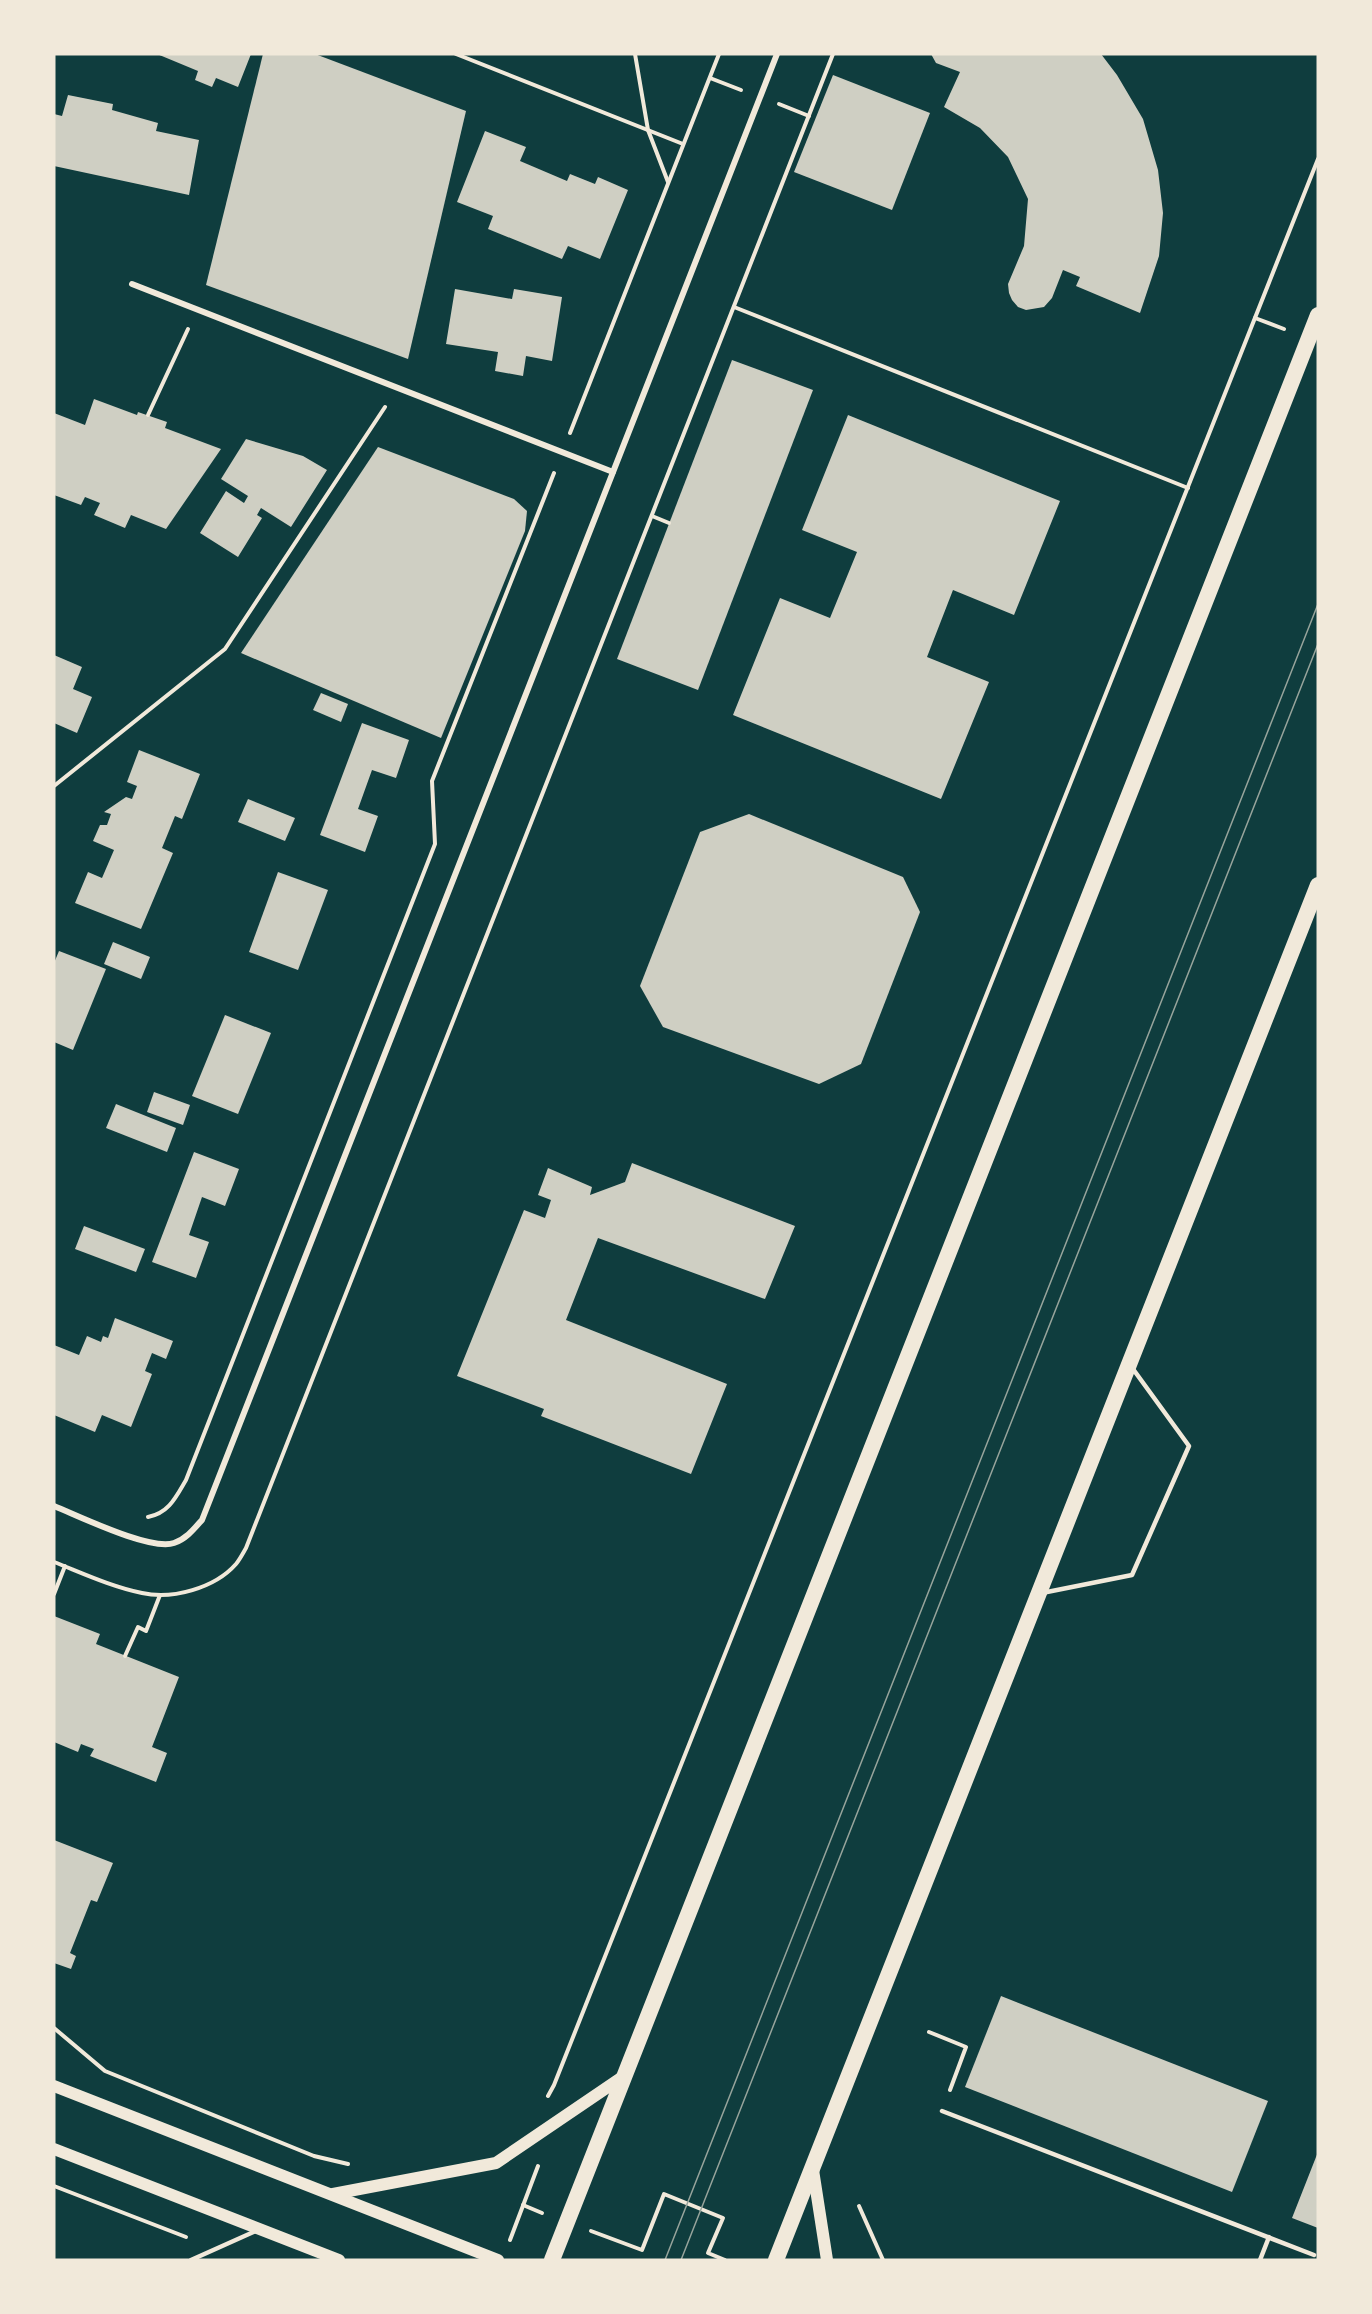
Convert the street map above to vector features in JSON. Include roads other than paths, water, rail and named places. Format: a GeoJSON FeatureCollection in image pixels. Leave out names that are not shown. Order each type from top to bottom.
{"type":"FeatureCollection","features":[{"type":"Feature","properties":{"kind":"highway"},"geometry":{"type":"LineString","coordinates":[[552,2260],[1318,315]]}},
{"type":"Feature","properties":{"kind":"highway"},"geometry":{"type":"LineString","coordinates":[[776,2260],[1318,885]]}},
{"type":"Feature","properties":{"kind":"main road"},"geometry":{"type":"LineString","coordinates":[[332,2195],[496,2163],[624,2076]]}},
{"type":"Feature","properties":{"kind":"main road"},"geometry":{"type":"LineString","coordinates":[[54,2086],[498,2260]]}},
{"type":"Feature","properties":{"kind":"main road"},"geometry":{"type":"LineString","coordinates":[[54,2149],[339,2260]]}},
{"type":"Feature","properties":{"kind":"main road"},"geometry":{"type":"LineString","coordinates":[[813,2168],[827,2260]]}},
{"type":"Feature","properties":{"kind":"street"},"geometry":{"type":"LineString","coordinates":[[54,1506],[143,1541],[159,1545],[173,1544],[187,1536],[202,1520],[777,54]]}},
{"type":"Feature","properties":{"kind":"street"},"geometry":{"type":"LineString","coordinates":[[132,284],[613,472]]}},
{"type":"Feature","properties":{"kind":"lane"},"geometry":{"type":"LineString","coordinates":[[1039,1593],[1132,1575],[1189,1446],[1129,1365]]}},
{"type":"Feature","properties":{"kind":"lane"},"geometry":{"type":"LineString","coordinates":[[942,2111],[1314,2254]]}},
{"type":"Feature","properties":{"kind":"lane"},"geometry":{"type":"LineString","coordinates":[[191,2260],[260,2229]]}},
{"type":"Feature","properties":{"kind":"lane"},"geometry":{"type":"LineString","coordinates":[[1260,2260],[1269,2237]]}},
{"type":"Feature","properties":{"kind":"tram line"},"geometry":{"type":"LineString","coordinates":[[665,2260],[1318,604]]}},
{"type":"Feature","properties":{"kind":"tram line"},"geometry":{"type":"LineString","coordinates":[[681,2260],[1318,644]]}}]}
